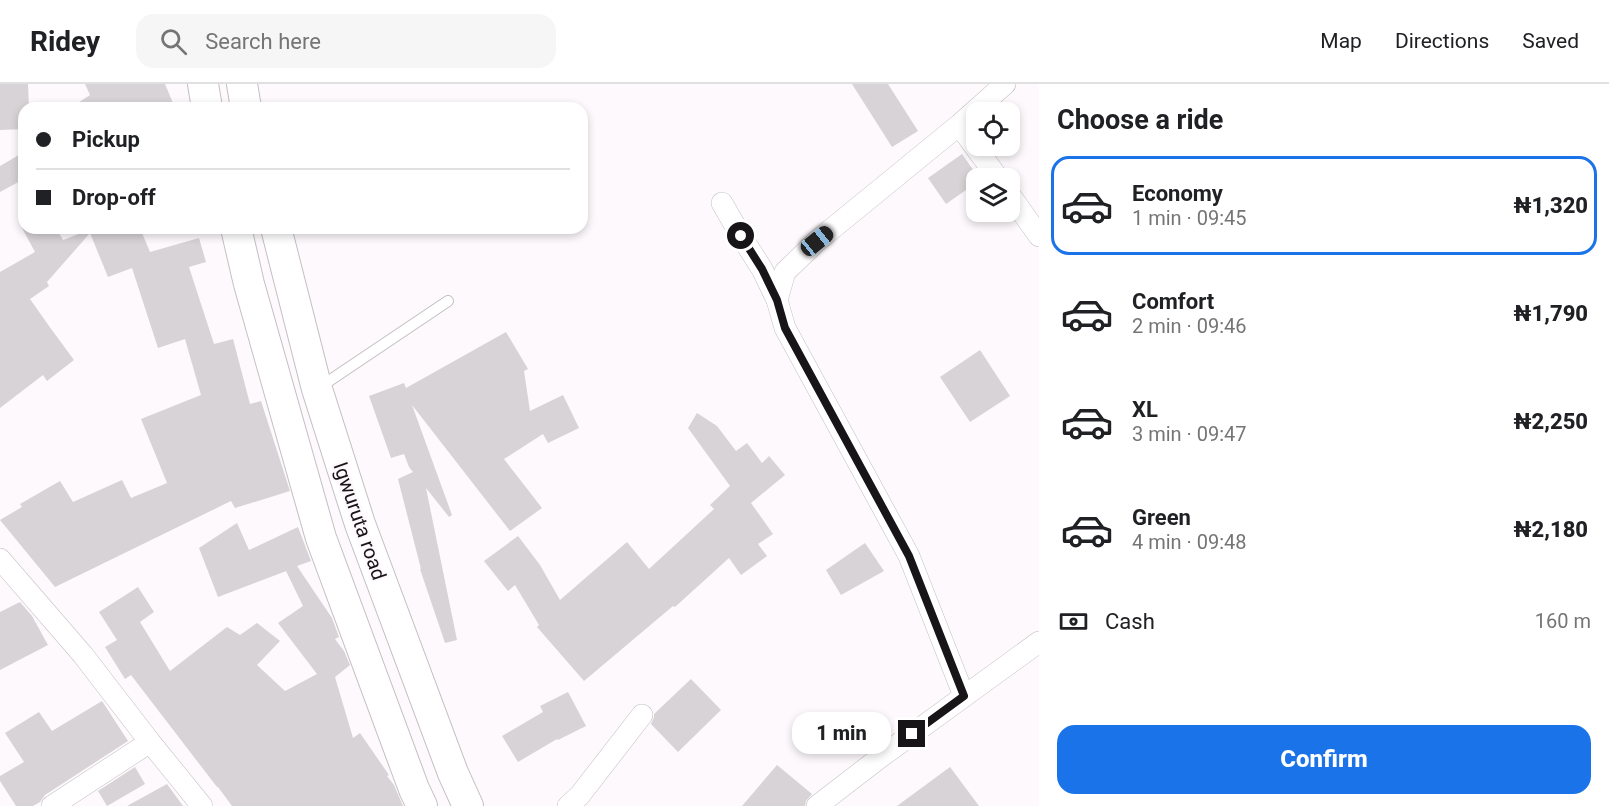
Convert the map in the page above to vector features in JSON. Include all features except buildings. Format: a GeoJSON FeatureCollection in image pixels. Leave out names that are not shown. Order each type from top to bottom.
{"type":"FeatureCollection","features":[{"type":"Feature","properties":{"kind":"main road"},"geometry":{"type":"LineString","coordinates":[[202,84],[206,102]]}},
{"type":"Feature","properties":{"kind":"main road"},"geometry":{"type":"LineString","coordinates":[[242,84],[245,102]]}},
{"type":"Feature","properties":{"kind":"main road","name":"Igwuruta road"},"geometry":{"type":"LineString","coordinates":[[237,234],[252,295],[321,538],[422,806]]}},
{"type":"Feature","properties":{"kind":"main road","name":"Igwuruta road"},"geometry":{"type":"LineString","coordinates":[[278,234],[317,389],[360,524],[453,773],[468,806]]}},
{"type":"Feature","properties":{"kind":"street"},"geometry":{"type":"LineString","coordinates":[[777,300],[784,272],[808,249],[959,125],[1005,84]]}},
{"type":"Feature","properties":{"kind":"street"},"geometry":{"type":"LineString","coordinates":[[959,125],[991,168]]}},
{"type":"Feature","properties":{"kind":"street"},"geometry":{"type":"LineString","coordinates":[[722,203],[762,269],[777,300],[785,328],[909,556],[964,696]]}},
{"type":"Feature","properties":{"kind":"street"},"geometry":{"type":"LineString","coordinates":[[1020,209],[1039,236]]}},
{"type":"Feature","properties":{"kind":"street"},"geometry":{"type":"LineString","coordinates":[[0,559],[83,655],[202,806]]}},
{"type":"Feature","properties":{"kind":"street"},"geometry":{"type":"LineString","coordinates":[[817,806],[1039,642]]}},
{"type":"Feature","properties":{"kind":"street"},"geometry":{"type":"LineString","coordinates":[[568,806],[580,795],[642,715]]}},
{"type":"Feature","properties":{"kind":"street"},"geometry":{"type":"LineString","coordinates":[[52,806],[150,742]]}},
{"type":"Feature","properties":{"kind":"lane"},"geometry":{"type":"LineString","coordinates":[[317,389],[448,302]]}},
{"type":"Feature","properties":{"kind":"route"},"geometry":{"type":"LineString","coordinates":[[741,236],[762,269],[777,300],[785,328],[909,556],[964,696],[912,734]]}}]}
